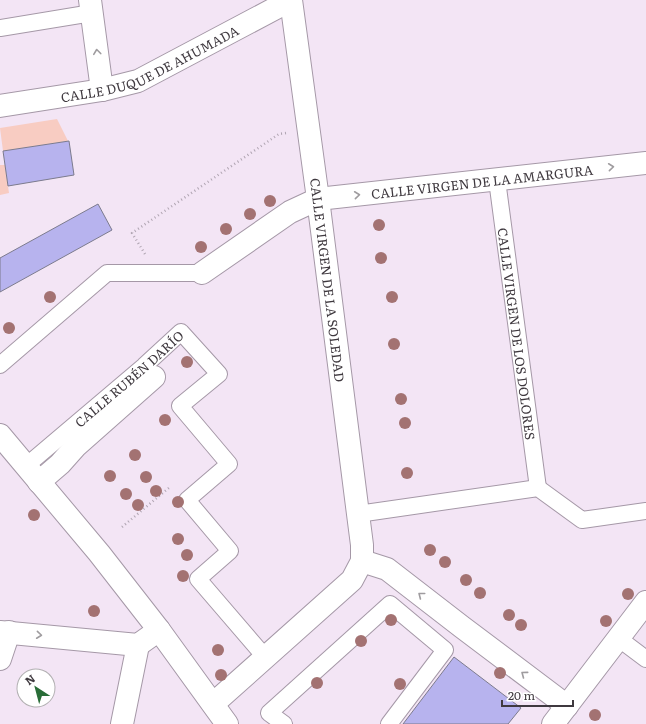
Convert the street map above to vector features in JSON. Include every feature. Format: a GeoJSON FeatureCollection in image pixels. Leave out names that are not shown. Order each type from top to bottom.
{"type":"FeatureCollection","features":[{"type":"Feature","properties":{"kind":"street","name":"CALLE DUQUE DE AHUMADA"},"geometry":{"type":"LineString","coordinates":[[0,106],[102,90],[138,81],[291,0]]}},
{"type":"Feature","properties":{"kind":"street","name":"CALLE VIRGEN DE LA SOLEDAD"},"geometry":{"type":"LineString","coordinates":[[291,0],[358,514],[362,561]]}},
{"type":"Feature","properties":{"kind":"street"},"geometry":{"type":"LineString","coordinates":[[0,28],[91,7],[102,90]]}},
{"type":"Feature","properties":{"kind":"street","name":"CALLE VIRGEN DE LA AMARGURA"},"geometry":{"type":"LineString","coordinates":[[318,199],[646,163]]}},
{"type":"Feature","properties":{"kind":"street","name":"CALLE VIRGEN DE LOS DOLORES"},"geometry":{"type":"LineString","coordinates":[[497,180],[538,488]]}},
{"type":"Feature","properties":{"kind":"street"},"geometry":{"type":"LineString","coordinates":[[0,365],[106,273],[202,273],[290,212],[318,199]]}},
{"type":"Feature","properties":{"kind":"street","name":"CALLE RUBÉN DARÍO"},"geometry":{"type":"LineString","coordinates":[[32,474],[181,332],[218,374],[180,406],[229,464],[187,500],[230,551],[198,579],[265,657]]}},
{"type":"Feature","properties":{"kind":"street","name":"CALLE RUBÉN DARÍO"},"geometry":{"type":"LineString","coordinates":[[32,474],[60,464],[76,446],[154,377]]}},
{"type":"Feature","properties":{"kind":"street"},"geometry":{"type":"LineString","coordinates":[[0,435],[99,553],[159,630],[227,724]]}},
{"type":"Feature","properties":{"kind":"street"},"geometry":{"type":"LineString","coordinates":[[358,514],[538,488],[582,520],[646,511]]}},
{"type":"Feature","properties":{"kind":"street"},"geometry":{"type":"LineString","coordinates":[[213,704],[352,580],[362,561],[387,569],[567,706]]}},
{"type":"Feature","properties":{"kind":"street"},"geometry":{"type":"LineString","coordinates":[[553,724],[646,602]]}},
{"type":"Feature","properties":{"kind":"street"},"geometry":{"type":"LineString","coordinates":[[284,724],[269,712],[390,604],[445,650],[389,724]]}},
{"type":"Feature","properties":{"kind":"street"},"geometry":{"type":"LineString","coordinates":[[0,659],[4,632],[138,645],[159,630]]}},
{"type":"Feature","properties":{"kind":"street"},"geometry":{"type":"LineString","coordinates":[[618,638],[646,659]]}},
{"type":"Feature","properties":{"kind":"street"},"geometry":{"type":"LineString","coordinates":[[122,724],[138,645]]}},
{"type":"Feature","properties":{"kind":"path"},"geometry":{"type":"LineString","coordinates":[[145,273],[147,258],[132,233],[279,134],[309,129]]}},
{"type":"Feature","properties":{"kind":"shaded area"},"geometry":{"type":"Polygon","coordinates":[[[57,119],[68,141],[3,151],[0,128],[57,119]]]}},
{"type":"Feature","properties":{"kind":"shaded area"},"geometry":{"type":"Polygon","coordinates":[[[0,165],[5,165],[9,193],[0,195],[0,165]]]}},
{"type":"Feature","properties":{"kind":"building"},"geometry":{"type":"Polygon","coordinates":[[[69,141],[74,175],[8,186],[3,151],[69,141]]]}},
{"type":"Feature","properties":{"kind":"building"},"geometry":{"type":"Polygon","coordinates":[[[98,204],[112,230],[0,292],[0,258],[98,204]]]}},
{"type":"Feature","properties":{"kind":"building"},"geometry":{"type":"Polygon","coordinates":[[[454,657],[521,708],[508,724],[403,724],[454,657]]]}}]}
